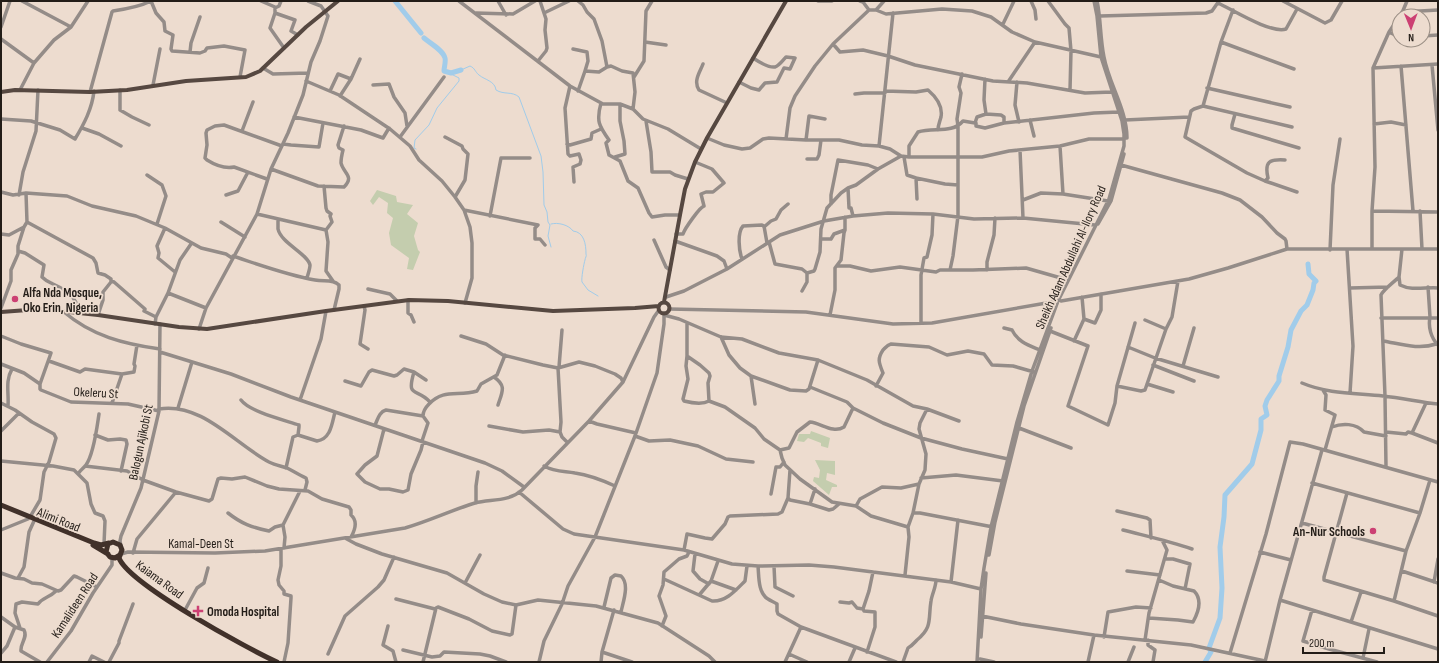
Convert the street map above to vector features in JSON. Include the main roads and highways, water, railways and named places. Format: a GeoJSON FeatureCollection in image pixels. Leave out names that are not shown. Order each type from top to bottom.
{"type":"FeatureCollection","features":[{"type":"Feature","properties":{"kind":"highway","name":"Alimi Road"},"geometry":{"type":"LineString","coordinates":[[1,507],[90,543],[111,557]]}},
{"type":"Feature","properties":{"kind":"highway"},"geometry":{"type":"LineString","coordinates":[[31,519],[94,543],[104,544],[112,542],[118,543],[121,551],[111,557],[106,549],[112,542]]}},
{"type":"Feature","properties":{"kind":"highway","name":"Kaiama Road"},"geometry":{"type":"LineString","coordinates":[[121,551],[119,558],[137,578],[185,610],[245,646],[277,662]]}},
{"type":"Feature","properties":{"kind":"highway","name":"Kaiama Road"},"geometry":{"type":"LineString","coordinates":[[111,557],[135,579],[153,592],[214,630],[272,662]]}},
{"type":"Feature","properties":{"kind":"main road"},"geometry":{"type":"LineString","coordinates":[[1,92],[20,90],[120,90],[186,81],[240,77],[254,74],[263,68],[298,35],[338,1]]}},
{"type":"Feature","properties":{"kind":"main road"},"geometry":{"type":"LineString","coordinates":[[659,309],[666,297],[680,215],[688,179],[695,162],[707,138],[786,1]]}},
{"type":"Feature","properties":{"kind":"main road"},"geometry":{"type":"LineString","coordinates":[[1,312],[41,309],[98,315],[155,324],[199,329],[214,329],[326,311],[408,300],[465,303],[553,311],[644,308],[659,309],[664,314],[669,309],[669,306],[664,302]]}},
{"type":"Feature","properties":{"kind":"waterway"},"geometry":{"type":"LineString","coordinates":[[395,1],[421,33]]}},
{"type":"Feature","properties":{"kind":"waterway"},"geometry":{"type":"LineString","coordinates":[[424,38],[444,55],[444,71],[451,73],[461,70]]}},
{"type":"Feature","properties":{"kind":"waterway"},"geometry":{"type":"LineString","coordinates":[[461,70],[470,66],[479,75],[492,83],[496,90],[514,94],[519,97],[541,156],[544,205],[550,225],[548,236],[551,247]]}},
{"type":"Feature","properties":{"kind":"waterway"},"geometry":{"type":"LineString","coordinates":[[416,149],[414,148],[415,140],[429,125],[437,108],[459,81],[459,78],[449,73]]}},
{"type":"Feature","properties":{"kind":"waterway"},"geometry":{"type":"LineString","coordinates":[[551,224],[563,224],[580,234],[584,239],[586,256],[582,282],[588,290],[598,296]]}},
{"type":"Feature","properties":{"kind":"waterway"},"geometry":{"type":"LineString","coordinates":[[1205,662],[1211,652],[1209,648],[1220,618],[1222,588],[1220,547],[1225,495],[1252,464],[1261,430],[1261,419],[1267,415],[1265,406],[1267,400],[1279,381],[1291,330],[1301,311],[1307,305],[1316,281],[1309,274],[1308,264]]}},
{"type":"Feature","properties":{"kind":"place","name":"Alfa Nda Mosque, Oko Erin, Nigeria"},"geometry":{"type":"Point","coordinates":[15,299]}},
{"type":"Feature","properties":{"kind":"place","name":"An-Nur Schools"},"geometry":{"type":"Point","coordinates":[1373,531]}},
{"type":"Feature","properties":{"kind":"place","name":"Omoda Hospital"},"geometry":{"type":"Point","coordinates":[198,611]}}]}
